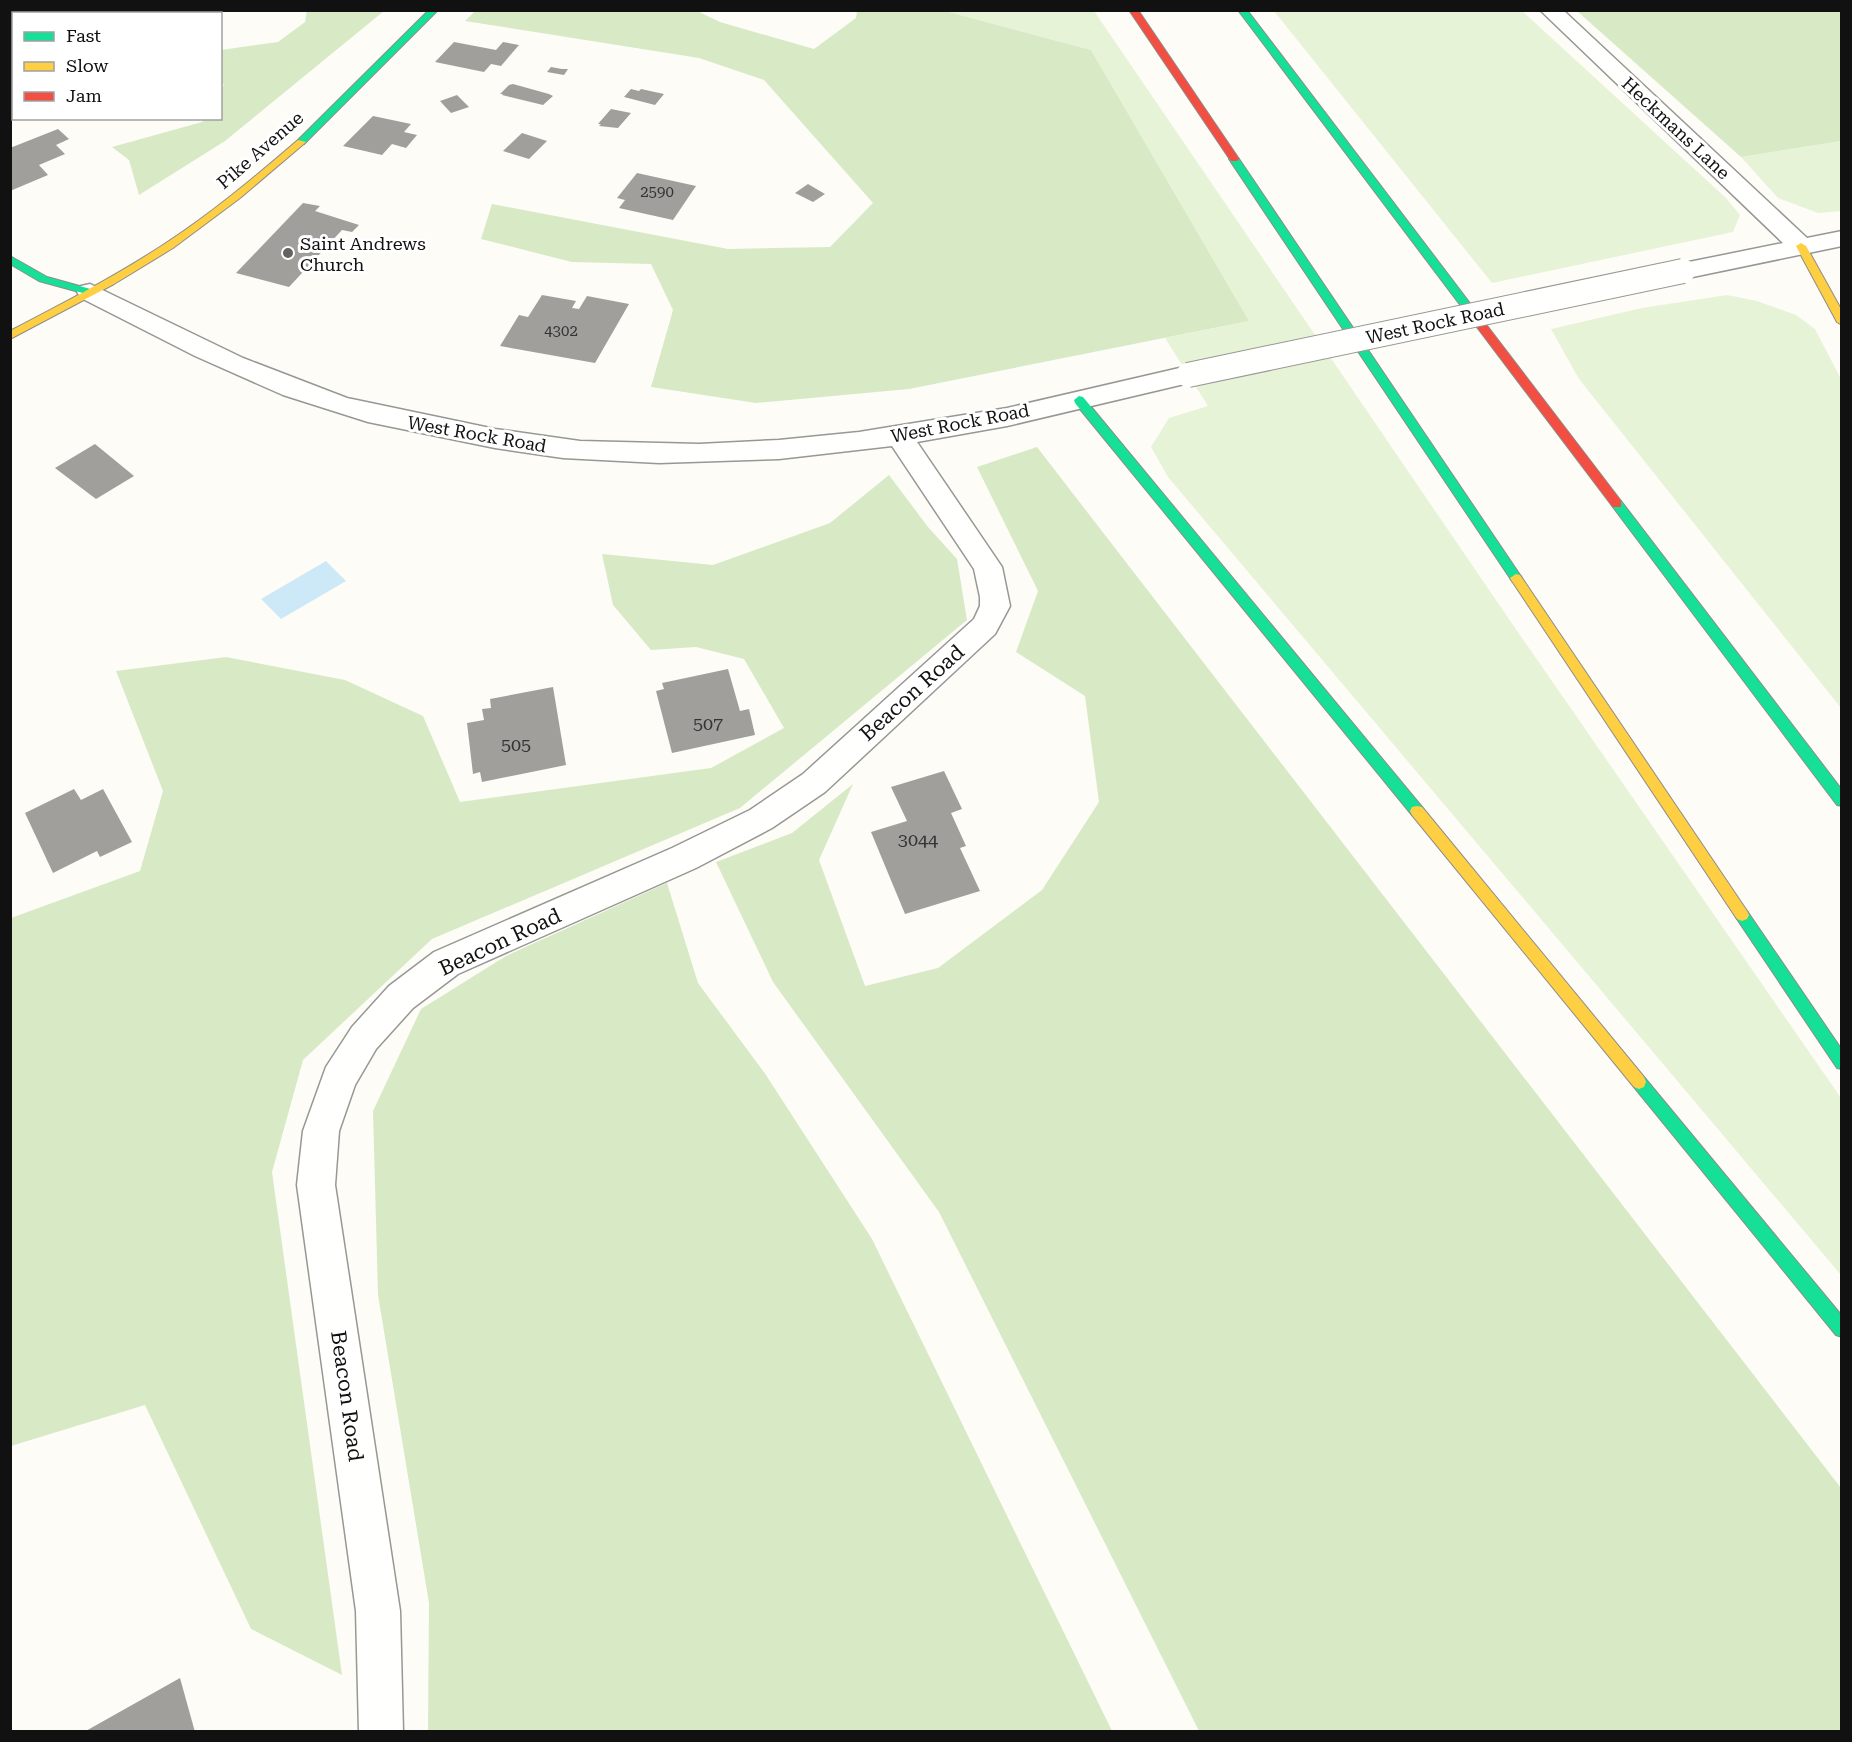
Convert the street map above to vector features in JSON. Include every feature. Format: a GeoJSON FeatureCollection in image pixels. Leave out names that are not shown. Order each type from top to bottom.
{"type":"FeatureCollection","features":[{"type":"Feature","properties":{"kind":"main road","name":"Pike Avenue"},"geometry":{"type":"LineString","coordinates":[[10,336],[169,246],[247,187],[289,152],[434,10]]}},
{"type":"Feature","properties":{"kind":"main road"},"geometry":{"type":"LineString","coordinates":[[1133,10],[1842,1063]]}},
{"type":"Feature","properties":{"kind":"main road"},"geometry":{"type":"LineString","coordinates":[[1242,10],[1842,801]]}},
{"type":"Feature","properties":{"kind":"main road"},"geometry":{"type":"LineString","coordinates":[[1801,246],[1842,322]]}},
{"type":"Feature","properties":{"kind":"main road"},"geometry":{"type":"LineString","coordinates":[[10,259],[43,279],[90,292]]}},
{"type":"Feature","properties":{"kind":"main road"},"geometry":{"type":"LineString","coordinates":[[1079,400],[1842,1329]]}},
{"type":"Feature","properties":{"kind":"street","name":"Heckmans Lane"},"geometry":{"type":"LineString","coordinates":[[1550,10],[1801,246]]}},
{"type":"Feature","properties":{"kind":"street","name":"West Rock Road"},"geometry":{"type":"LineString","coordinates":[[90,292],[258,375],[324,400],[398,420],[496,439],[579,450],[665,453],[786,448],[899,436],[1842,238]]}},
{"type":"Feature","properties":{"kind":"street","name":"Beacon Road"},"geometry":{"type":"LineString","coordinates":[[381,1731],[378,1611],[316,1185],[321,1129],[339,1079],[364,1038],[401,997],[446,963],[684,858],[761,819],[814,783],[986,626],[995,606],[988,567],[899,436]]}},
{"type":"Feature","properties":{"kind":"green space"},"geometry":{"type":"Polygon","coordinates":[[[476,10],[697,11],[720,22],[814,49],[856,18],[857,11],[945,11],[1091,50],[1249,321],[909,389],[756,403],[651,387],[673,310],[651,264],[572,262],[481,239],[492,204],[728,249],[830,247],[873,203],[764,80],[699,58],[465,21],[476,10]]]}},
{"type":"Feature","properties":{"kind":"green space"},"geometry":{"type":"Polygon","coordinates":[[[307,11],[384,11],[225,141],[139,195],[129,160],[112,147],[203,120],[222,120],[224,84],[222,84],[222,50],[278,42],[305,22],[307,11]]]}},
{"type":"Feature","properties":{"kind":"green space"},"geometry":{"type":"Polygon","coordinates":[[[945,11],[1094,11],[1513,625],[1841,1098],[1841,1275],[1168,477],[1151,447],[1169,418],[1208,406],[1165,338],[1249,321],[1091,50],[945,11]]]}},
{"type":"Feature","properties":{"kind":"green space"},"geometry":{"type":"Polygon","coordinates":[[[1274,11],[1522,11],[1726,198],[1740,215],[1733,232],[1492,283],[1274,11]]]}},
{"type":"Feature","properties":{"kind":"green space"},"geometry":{"type":"Polygon","coordinates":[[[1577,11],[1841,11],[1841,141],[1741,157],[1577,11]]]}},
{"type":"Feature","properties":{"kind":"green space"},"geometry":{"type":"Polygon","coordinates":[[[1841,141],[1841,211],[1818,213],[1778,198],[1741,157],[1841,141]]]}},
{"type":"Feature","properties":{"kind":"green space"},"geometry":{"type":"Polygon","coordinates":[[[1727,295],[1757,301],[1796,315],[1815,329],[1841,379],[1841,708],[1579,379],[1551,329],[1642,308],[1727,295]]]}},
{"type":"Feature","properties":{"kind":"green space"},"geometry":{"type":"Polygon","coordinates":[[[1037,447],[1841,1488],[1841,1731],[1199,1731],[939,1212],[773,982],[716,862],[792,833],[853,784],[819,860],[865,986],[938,968],[1042,890],[1099,802],[1085,696],[1016,652],[1038,591],[977,467],[1037,447]]]}},
{"type":"Feature","properties":{"kind":"green space"},"geometry":{"type":"Polygon","coordinates":[[[889,475],[928,527],[957,559],[967,620],[740,808],[432,939],[303,1060],[272,1172],[342,1675],[251,1629],[145,1405],[11,1446],[11,918],[140,871],[163,791],[116,671],[226,657],[345,680],[423,716],[460,802],[711,768],[784,728],[744,659],[696,647],[651,650],[613,605],[602,554],[713,565],[830,523],[889,475]]]}},
{"type":"Feature","properties":{"kind":"green space"},"geometry":{"type":"Polygon","coordinates":[[[667,883],[698,983],[766,1075],[872,1239],[1112,1731],[428,1731],[429,1603],[378,1295],[373,1111],[421,1009],[506,956],[667,883]]]}},
{"type":"Feature","properties":{"kind":"water"},"geometry":{"type":"Polygon","coordinates":[[[326,561],[346,581],[281,619],[261,599],[326,561]]]}},
{"type":"Feature","properties":{"kind":"building"},"geometry":{"type":"Polygon","coordinates":[[[128,10],[187,11],[184,12],[128,12],[128,10]]]}},
{"type":"Feature","properties":{"kind":"building"},"geometry":{"type":"Polygon","coordinates":[[[454,42],[496,50],[503,42],[519,45],[501,66],[491,64],[484,72],[435,62],[454,42]]]}},
{"type":"Feature","properties":{"kind":"building"},"geometry":{"type":"Polygon","coordinates":[[[551,67],[568,69],[564,75],[547,72],[551,67]]]}},
{"type":"Feature","properties":{"kind":"building"},"geometry":{"type":"Polygon","coordinates":[[[513,84],[553,96],[543,105],[500,94],[513,84]]]}},
{"type":"Feature","properties":{"kind":"building"},"geometry":{"type":"Polygon","coordinates":[[[631,89],[664,94],[655,105],[624,97],[631,89]]]}},
{"type":"Feature","properties":{"kind":"building"},"geometry":{"type":"Polygon","coordinates":[[[457,95],[469,107],[451,113],[440,101],[457,95]]]}},
{"type":"Feature","properties":{"kind":"building"},"geometry":{"type":"Polygon","coordinates":[[[611,109],[631,113],[618,128],[599,126],[601,124],[598,124],[611,109]]]}},
{"type":"Feature","properties":{"kind":"building"},"geometry":{"type":"Polygon","coordinates":[[[373,116],[411,124],[404,132],[417,135],[406,148],[392,144],[382,155],[343,146],[373,116]]]}},
{"type":"Feature","properties":{"kind":"building"},"geometry":{"type":"Polygon","coordinates":[[[58,129],[69,139],[56,145],[65,154],[39,165],[48,175],[10,191],[10,148],[58,129]]]}},
{"type":"Feature","properties":{"kind":"building"},"geometry":{"type":"Polygon","coordinates":[[[522,133],[547,141],[529,159],[503,151],[522,133]]]}},
{"type":"Feature","properties":{"kind":"building"},"geometry":{"type":"Polygon","coordinates":[[[637,173],[696,186],[673,220],[619,208],[625,200],[617,198],[637,173]]]}},
{"type":"Feature","properties":{"kind":"building"},"geometry":{"type":"Polygon","coordinates":[[[808,184],[825,194],[813,202],[795,193],[808,184]]]}},
{"type":"Feature","properties":{"kind":"building","name":"Saint Andrews Church"},"geometry":{"type":"Polygon","coordinates":[[[303,203],[320,206],[315,211],[359,225],[352,232],[342,230],[289,287],[236,273],[303,203]]]}},
{"type":"Feature","properties":{"kind":"building"},"geometry":{"type":"Polygon","coordinates":[[[542,295],[576,301],[572,308],[579,309],[587,296],[629,304],[595,363],[500,346],[519,315],[528,317],[542,295]]]}},
{"type":"Feature","properties":{"kind":"building"},"geometry":{"type":"Polygon","coordinates":[[[95,444],[134,476],[96,499],[55,468],[95,444]]]}},
{"type":"Feature","properties":{"kind":"building"},"geometry":{"type":"Polygon","coordinates":[[[728,669],[740,711],[749,709],[755,735],[672,753],[656,691],[664,689],[662,683],[728,669]]]}},
{"type":"Feature","properties":{"kind":"building"},"geometry":{"type":"Polygon","coordinates":[[[553,687],[566,765],[482,782],[480,772],[473,774],[467,723],[484,720],[482,709],[491,708],[490,699],[553,687]]]}},
{"type":"Feature","properties":{"kind":"building"},"geometry":{"type":"Polygon","coordinates":[[[944,771],[962,809],[951,813],[966,846],[960,848],[980,891],[905,914],[871,832],[907,821],[891,787],[944,771]]]}},
{"type":"Feature","properties":{"kind":"building"},"geometry":{"type":"Polygon","coordinates":[[[74,789],[81,800],[103,789],[132,842],[100,857],[97,851],[53,873],[25,813],[74,789]]]}},
{"type":"Feature","properties":{"kind":"building"},"geometry":{"type":"Polygon","coordinates":[[[180,1678],[195,1732],[84,1732],[180,1678]]]}},
{"type":"Feature","properties":{"kind":"traffic: fast"},"geometry":{"type":"LineString","coordinates":[[301,142],[434,10]]}},
{"type":"Feature","properties":{"kind":"traffic: fast"},"geometry":{"type":"LineString","coordinates":[[1242,10],[1468,308]]}},
{"type":"Feature","properties":{"kind":"traffic: fast"},"geometry":{"type":"LineString","coordinates":[[1234,159],[1516,578]]}},
{"type":"Feature","properties":{"kind":"traffic: fast"},"geometry":{"type":"LineString","coordinates":[[10,259],[43,279],[90,292]]}},
{"type":"Feature","properties":{"kind":"traffic: fast"},"geometry":{"type":"LineString","coordinates":[[1079,400],[1417,811]]}},
{"type":"Feature","properties":{"kind":"traffic: fast"},"geometry":{"type":"LineString","coordinates":[[1617,504],[1842,801]]}},
{"type":"Feature","properties":{"kind":"traffic: fast"},"geometry":{"type":"LineString","coordinates":[[1742,915],[1842,1063]]}},
{"type":"Feature","properties":{"kind":"traffic: fast"},"geometry":{"type":"LineString","coordinates":[[1639,1082],[1842,1329]]}},
{"type":"Feature","properties":{"kind":"traffic: slow"},"geometry":{"type":"LineString","coordinates":[[10,336],[110,282],[169,246],[204,222],[301,142]]}},
{"type":"Feature","properties":{"kind":"traffic: slow"},"geometry":{"type":"LineString","coordinates":[[1801,246],[1842,322]]}},
{"type":"Feature","properties":{"kind":"traffic: slow"},"geometry":{"type":"LineString","coordinates":[[1516,578],[1742,915]]}},
{"type":"Feature","properties":{"kind":"traffic: slow"},"geometry":{"type":"LineString","coordinates":[[1417,811],[1639,1082]]}},
{"type":"Feature","properties":{"kind":"traffic: jam"},"geometry":{"type":"LineString","coordinates":[[1133,10],[1234,159]]}},
{"type":"Feature","properties":{"kind":"traffic: jam"},"geometry":{"type":"LineString","coordinates":[[1468,308],[1617,504]]}},
{"type":"Feature","properties":{"kind":"place","name":"Saint Andrews Church"},"geometry":{"type":"Point","coordinates":[288,253]}}]}
